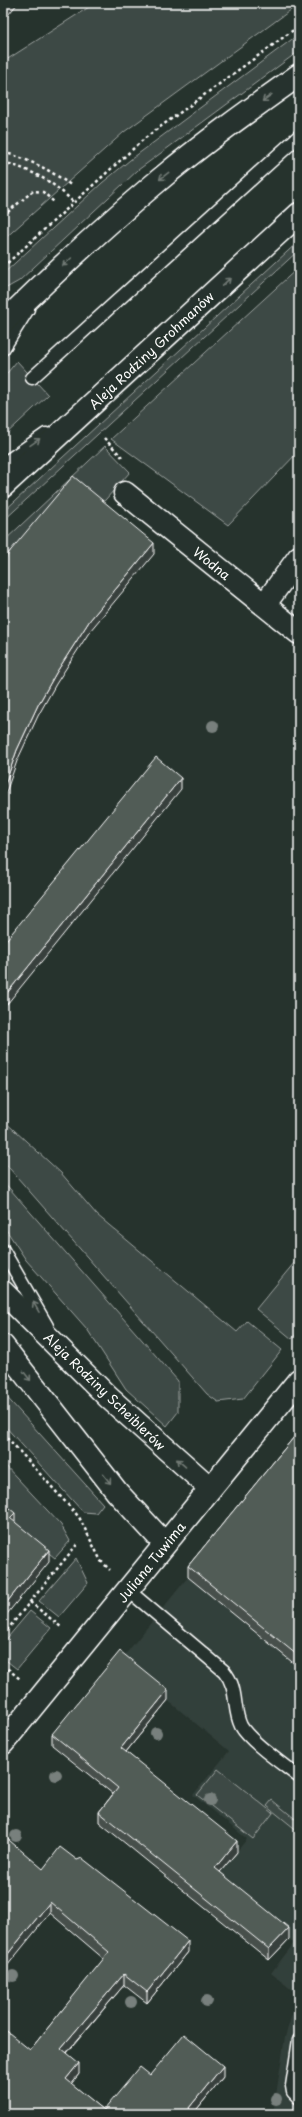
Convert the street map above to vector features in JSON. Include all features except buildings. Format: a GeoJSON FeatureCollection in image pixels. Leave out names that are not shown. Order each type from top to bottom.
{"type":"FeatureCollection","features":[{"type":"Feature","properties":{"kind":"street"},"geometry":{"type":"LineString","coordinates":[[3,323],[44,282],[158,180],[210,139],[299,75]]}},
{"type":"Feature","properties":{"kind":"street","name":"Aleja Rodziny Grohmanów"},"geometry":{"type":"LineString","coordinates":[[3,486],[299,214]]}},
{"type":"Feature","properties":{"kind":"street","name":"Wodna"},"geometry":{"type":"LineString","coordinates":[[125,493],[299,633]]}},
{"type":"Feature","properties":{"kind":"street"},"geometry":{"type":"LineString","coordinates":[[264,604],[299,557]]}},
{"type":"Feature","properties":{"kind":"street","name":"Aleja Rodziny Scheiblerów"},"geometry":{"type":"LineString","coordinates":[[3,1292],[108,1397],[210,1488]]}},
{"type":"Feature","properties":{"kind":"street"},"geometry":{"type":"LineString","coordinates":[[3,1346],[117,1492],[165,1544]]}},
{"type":"Feature","properties":{"kind":"street","name":"Juliana Tuwima"},"geometry":{"type":"LineString","coordinates":[[3,1743],[299,1380]]}},
{"type":"Feature","properties":{"kind":"lane"},"geometry":{"type":"LineString","coordinates":[[32,378],[299,136]]}},
{"type":"Feature","properties":{"kind":"lane"},"geometry":{"type":"LineString","coordinates":[[3,349],[44,282]]}},
{"type":"Feature","properties":{"kind":"lane"},"geometry":{"type":"LineString","coordinates":[[3,464],[105,393]]}},
{"type":"Feature","properties":{"kind":"lane"},"geometry":{"type":"LineString","coordinates":[[3,1250],[63,1353]]}},
{"type":"Feature","properties":{"kind":"lane"},"geometry":{"type":"LineString","coordinates":[[129,1589],[224,1671],[231,1680],[241,1725],[244,1730],[299,1777]]}},
{"type":"Feature","properties":{"kind":"lane"},"geometry":{"type":"LineString","coordinates":[[299,2040],[292,2086],[294,2092],[299,2098]]}},
{"type":"Feature","properties":{"kind":"path"},"geometry":{"type":"LineString","coordinates":[[3,267],[145,138],[299,26]]}},
{"type":"Feature","properties":{"kind":"path"},"geometry":{"type":"LineString","coordinates":[[3,152],[27,159],[49,169],[72,186]]}},
{"type":"Feature","properties":{"kind":"path"},"geometry":{"type":"LineString","coordinates":[[3,162],[44,177],[73,202]]}},
{"type":"Feature","properties":{"kind":"path"},"geometry":{"type":"LineString","coordinates":[[3,216],[33,191],[43,192],[54,202]]}},
{"type":"Feature","properties":{"kind":"path"},"geometry":{"type":"LineString","coordinates":[[104,438],[122,457]]}},
{"type":"Feature","properties":{"kind":"path"},"geometry":{"type":"LineString","coordinates":[[3,1433],[79,1517],[101,1561],[129,1589]]}},
{"type":"Feature","properties":{"kind":"path"},"geometry":{"type":"LineString","coordinates":[[3,1635],[79,1542]]}},
{"type":"Feature","properties":{"kind":"path"},"geometry":{"type":"LineString","coordinates":[[30,1602],[61,1627]]}},
{"type":"Feature","properties":{"kind":"path"},"geometry":{"type":"LineString","coordinates":[[3,1665],[20,1679]]}},
{"type":"Feature","properties":{"kind":"shaded area"},"geometry":{"type":"Polygon","coordinates":[[[85,3],[299,4],[124,132],[3,240],[3,62],[89,7],[85,3]]]}},
{"type":"Feature","properties":{"kind":"shaded area"},"geometry":{"type":"Polygon","coordinates":[[[299,34],[299,51],[138,170],[19,281],[3,290],[3,274],[102,183],[130,160],[299,34]]]}},
{"type":"Feature","properties":{"kind":"shaded area"},"geometry":{"type":"Polygon","coordinates":[[[299,241],[299,250],[3,521],[3,512],[299,241]]]}},
{"type":"Feature","properties":{"kind":"shaded area"},"geometry":{"type":"Polygon","coordinates":[[[299,267],[299,451],[228,525],[111,439],[299,267]]]}},
{"type":"Feature","properties":{"kind":"shaded area"},"geometry":{"type":"Polygon","coordinates":[[[17,361],[48,395],[3,437],[3,378],[17,361]]]}},
{"type":"Feature","properties":{"kind":"shaded area"},"geometry":{"type":"Polygon","coordinates":[[[105,446],[130,472],[98,508],[73,488],[3,558],[3,542],[105,446]]]}},
{"type":"Feature","properties":{"kind":"shaded area"},"geometry":{"type":"Polygon","coordinates":[[[3,1120],[61,1173],[97,1215],[237,1332],[247,1321],[282,1350],[243,1399],[218,1402],[207,1394],[3,1161],[3,1120]]]}},
{"type":"Feature","properties":{"kind":"shaded area"},"geometry":{"type":"Polygon","coordinates":[[[3,1181],[178,1381],[178,1412],[167,1426],[126,1389],[87,1329],[26,1260],[3,1225],[3,1181]]]}},
{"type":"Feature","properties":{"kind":"shaded area"},"geometry":{"type":"Polygon","coordinates":[[[299,1257],[299,1330],[292,1339],[256,1309],[299,1257]]]}},
{"type":"Feature","properties":{"kind":"shaded area"},"geometry":{"type":"Polygon","coordinates":[[[3,1393],[103,1504],[96,1513],[83,1512],[3,1424],[3,1393]]]}},
{"type":"Feature","properties":{"kind":"shaded area"},"geometry":{"type":"Polygon","coordinates":[[[3,1463],[61,1525],[70,1541],[55,1558],[3,1516],[3,1463]]]}},
{"type":"Feature","properties":{"kind":"shaded area"},"geometry":{"type":"Polygon","coordinates":[[[76,1558],[88,1583],[59,1617],[39,1601],[76,1558]]]}},
{"type":"Feature","properties":{"kind":"shaded area"},"geometry":{"type":"Polygon","coordinates":[[[188,1577],[297,1666],[299,1664],[299,2114],[273,2114],[285,2037],[298,1995],[271,1973],[294,1943],[215,1878],[247,1839],[193,1795],[229,1751],[120,1661],[188,1577]]]}},
{"type":"Feature","properties":{"kind":"shaded area"},"geometry":{"type":"Polygon","coordinates":[[[30,1611],[51,1628],[17,1669],[3,1658],[3,1643],[30,1611]]]}},
{"type":"Feature","properties":{"kind":"shaded area"},"geometry":{"type":"Polygon","coordinates":[[[218,1769],[273,1813],[253,1839],[197,1795],[218,1769]]]}},
{"type":"Feature","properties":{"kind":"shaded area"},"geometry":{"type":"Polygon","coordinates":[[[272,1800],[299,1822],[299,1832],[267,1806],[272,1800]]]}}]}
